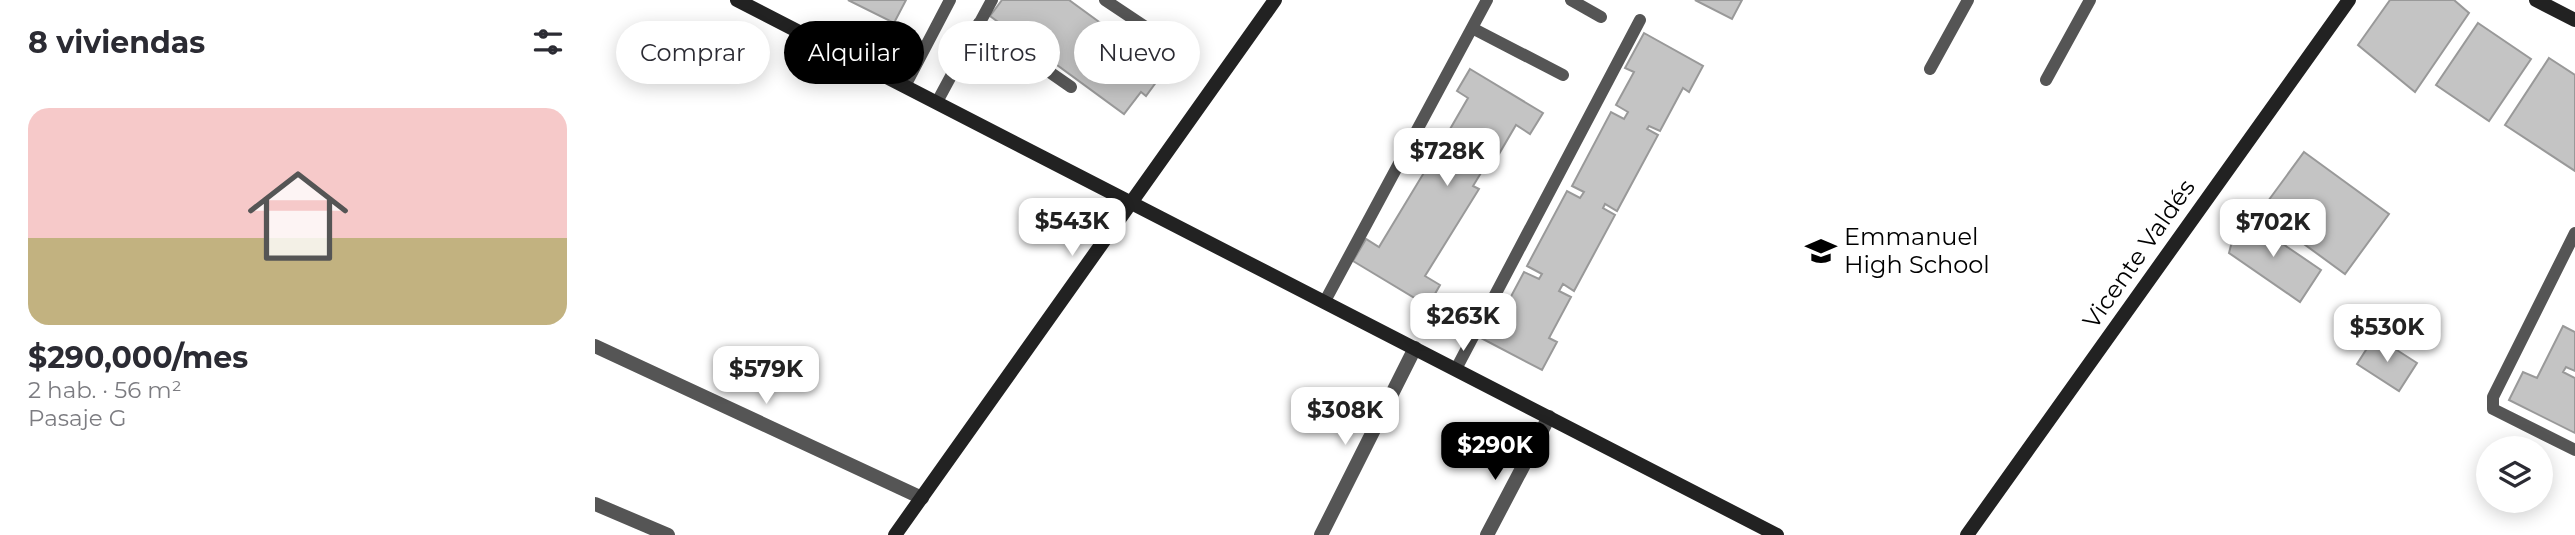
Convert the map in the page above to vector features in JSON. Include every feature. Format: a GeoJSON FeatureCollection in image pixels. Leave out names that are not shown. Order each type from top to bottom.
{"type":"FeatureCollection","features":[{"type":"Feature","properties":{"kind":"street"},"geometry":{"type":"LineString","coordinates":[[737,0],[1777,535]]}},
{"type":"Feature","properties":{"kind":"street"},"geometry":{"type":"LineString","coordinates":[[895,535],[1275,0]]}},
{"type":"Feature","properties":{"kind":"street","name":"Vicente Valdés"},"geometry":{"type":"LineString","coordinates":[[1967,535],[2349,0]]}},
{"type":"Feature","properties":{"kind":"street"},"geometry":{"type":"LineString","coordinates":[[2536,0],[2575,20]]}},
{"type":"Feature","properties":{"kind":"street"},"geometry":{"type":"LineString","coordinates":[[595,346],[922,498]]}},
{"type":"Feature","properties":{"kind":"street"},"geometry":{"type":"LineString","coordinates":[[1321,535],[1415,348]]}},
{"type":"Feature","properties":{"kind":"street"},"geometry":{"type":"LineString","coordinates":[[1487,535],[1549,417]]}},
{"type":"Feature","properties":{"kind":"street"},"geometry":{"type":"LineString","coordinates":[[595,504],[667,535]]}},
{"type":"Feature","properties":{"kind":"lane"},"geometry":{"type":"LineString","coordinates":[[905,86],[950,0]]}},
{"type":"Feature","properties":{"kind":"lane"},"geometry":{"type":"LineString","coordinates":[[980,21],[992,0]]}},
{"type":"Feature","properties":{"kind":"lane"},"geometry":{"type":"LineString","coordinates":[[1105,0],[1136,21]]}},
{"type":"Feature","properties":{"kind":"lane"},"geometry":{"type":"LineString","coordinates":[[1325,301],[1487,0]]}},
{"type":"Feature","properties":{"kind":"lane"},"geometry":{"type":"LineString","coordinates":[[1571,0],[1601,17]]}},
{"type":"Feature","properties":{"kind":"lane"},"geometry":{"type":"LineString","coordinates":[[1930,69],[1968,0]]}},
{"type":"Feature","properties":{"kind":"lane"},"geometry":{"type":"LineString","coordinates":[[2046,80],[2090,0]]}},
{"type":"Feature","properties":{"kind":"lane"},"geometry":{"type":"LineString","coordinates":[[1456,369],[1640,20]]}},
{"type":"Feature","properties":{"kind":"lane"},"geometry":{"type":"LineString","coordinates":[[1472,28],[1563,75]]}},
{"type":"Feature","properties":{"kind":"lane"},"geometry":{"type":"LineString","coordinates":[[1060,80],[1070,87]]}},
{"type":"Feature","properties":{"kind":"lane"},"geometry":{"type":"LineString","coordinates":[[937,102],[947,84]]}},
{"type":"Feature","properties":{"kind":"lane"},"geometry":{"type":"LineString","coordinates":[[2575,233],[2493,397],[2493,409],[2575,450]]}},
{"type":"Feature","properties":{"kind":"building"},"geometry":{"type":"Polygon","coordinates":[[[848,0],[906,0],[895,21],[848,0]]]}},
{"type":"Feature","properties":{"kind":"building"},"geometry":{"type":"Polygon","coordinates":[[[1002,0],[1069,0],[1098,21],[1074,21],[1074,77],[1060,67],[1060,21],[997,21],[990,16],[1002,0]]]}},
{"type":"Feature","properties":{"kind":"building"},"geometry":{"type":"Polygon","coordinates":[[[1695,0],[1742,0],[1732,19],[1695,0]]]}},
{"type":"Feature","properties":{"kind":"building"},"geometry":{"type":"Polygon","coordinates":[[[2390,0],[2454,0],[2469,13],[2415,92],[2358,45],[2390,0]]]}},
{"type":"Feature","properties":{"kind":"building"},"geometry":{"type":"Polygon","coordinates":[[[2478,23],[2531,59],[2489,121],[2436,85],[2478,23]]]}},
{"type":"Feature","properties":{"kind":"building"},"geometry":{"type":"Polygon","coordinates":[[[1644,33],[1703,66],[1689,92],[1683,88],[1660,131],[1649,126],[1647,129],[1658,135],[1617,211],[1605,204],[1603,208],[1615,215],[1574,291],[1563,284],[1559,291],[1571,297],[1549,338],[1557,342],[1542,370],[1481,338],[1501,301],[1507,304],[1524,272],[1539,279],[1542,274],[1527,266],[1567,191],[1580,198],[1584,192],[1572,186],[1611,112],[1624,119],[1628,112],[1616,105],[1634,72],[1625,68],[1644,33]]]}},
{"type":"Feature","properties":{"kind":"building"},"geometry":{"type":"Polygon","coordinates":[[[2549,58],[2575,75],[2575,171],[2505,125],[2549,58]]]}},
{"type":"Feature","properties":{"kind":"building"},"geometry":{"type":"Polygon","coordinates":[[[1470,69],[1543,113],[1530,134],[1516,125],[1489,171],[1484,168],[1473,186],[1479,189],[1425,276],[1440,285],[1428,306],[1353,261],[1366,239],[1379,247],[1431,161],[1441,167],[1452,149],[1442,143],[1468,98],[1457,91],[1470,69]]]}},
{"type":"Feature","properties":{"kind":"building"},"geometry":{"type":"Polygon","coordinates":[[[1083,84],[1155,84],[1146,96],[1141,92],[1124,114],[1083,84]]]}},
{"type":"Feature","properties":{"kind":"building"},"geometry":{"type":"Polygon","coordinates":[[[2304,152],[2389,214],[2345,274],[2260,212],[2304,152]]]}},
{"type":"Feature","properties":{"kind":"building"},"geometry":{"type":"Polygon","coordinates":[[[2239,214],[2321,270],[2300,302],[2229,253],[2239,214]]]}},
{"type":"Feature","properties":{"kind":"building"},"geometry":{"type":"Polygon","coordinates":[[[2563,326],[2575,332],[2575,371],[2566,367],[2563,372],[2575,378],[2575,433],[2509,400],[2523,372],[2537,378],[2563,326]]]}},
{"type":"Feature","properties":{"kind":"building"},"geometry":{"type":"Polygon","coordinates":[[[2375,336],[2417,363],[2399,391],[2357,364],[2375,336]]]}},
{"type":"Feature","properties":{"kind":"place","name":"Emmanuel High School"},"geometry":{"type":"Point","coordinates":[1821,251]}}]}
